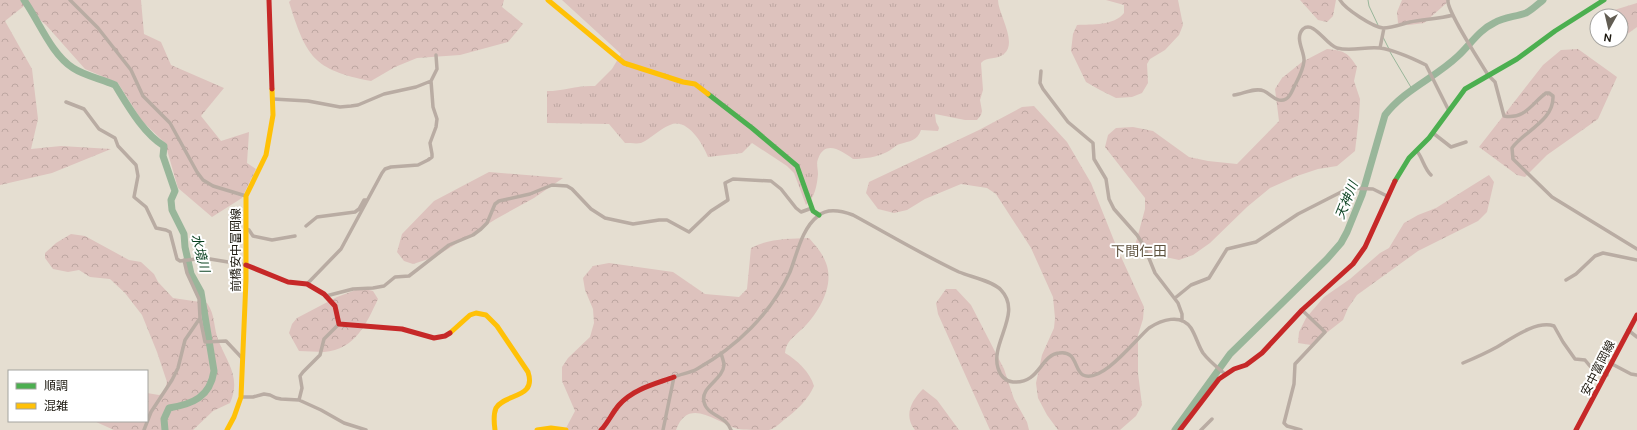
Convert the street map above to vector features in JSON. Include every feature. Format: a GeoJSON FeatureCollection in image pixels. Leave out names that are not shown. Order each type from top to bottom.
{"type":"FeatureCollection","features":[{"type":"Feature","properties":{"kind":"street"},"geometry":{"type":"LineString","coordinates":[[70,0],[98,28],[131,70],[143,96],[170,123],[203,180],[213,186],[246,196]]}},
{"type":"Feature","properties":{"kind":"street","name":"前橋安中富岡線"},"geometry":{"type":"LineString","coordinates":[[227,430],[234,417],[241,397],[246,266],[246,196],[267,150],[273,114],[269,0]]}},
{"type":"Feature","properties":{"kind":"street"},"geometry":{"type":"LineString","coordinates":[[548,0],[624,63],[675,80],[695,84],[746,124],[797,166],[802,177],[806,196],[812,208],[819,214]]}},
{"type":"Feature","properties":{"kind":"street"},"geometry":{"type":"LineString","coordinates":[[1340,0],[1341,3],[1374,26],[1384,28],[1423,20],[1444,18],[1453,15]]}},
{"type":"Feature","properties":{"kind":"street"},"geometry":{"type":"LineString","coordinates":[[1448,0],[1448,4],[1453,15],[1488,75],[1495,82],[1502,111],[1505,116],[1526,112],[1546,94],[1549,93],[1552,95],[1553,101],[1544,120],[1512,148],[1513,159],[1552,197],[1637,249]]}},
{"type":"Feature","properties":{"kind":"street"},"geometry":{"type":"LineString","coordinates":[[1180,430],[1223,373],[1246,364],[1262,353],[1302,310],[1359,257],[1365,247],[1387,196],[1406,163],[1433,133],[1465,89],[1516,59],[1555,31],[1604,0]]}},
{"type":"Feature","properties":{"kind":"street"},"geometry":{"type":"LineString","coordinates":[[1234,95],[1259,90],[1265,91],[1274,98],[1283,100],[1289,97],[1303,69],[1304,60],[1300,33],[1306,28],[1315,29],[1328,44],[1338,48],[1353,50],[1380,48],[1426,65],[1449,111]]}},
{"type":"Feature","properties":{"kind":"street"},"geometry":{"type":"LineString","coordinates":[[1380,48],[1384,28]]}},
{"type":"Feature","properties":{"kind":"street"},"geometry":{"type":"LineString","coordinates":[[306,284],[342,249],[385,169],[391,167],[418,165],[432,157],[430,143],[436,127],[437,119],[433,107],[431,81],[437,69],[436,55]]}},
{"type":"Feature","properties":{"kind":"street"},"geometry":{"type":"LineString","coordinates":[[1041,71],[1040,82],[1043,88],[1068,122],[1093,143],[1094,159],[1106,179],[1109,199],[1114,209],[1137,235],[1144,246],[1155,273],[1178,303],[1182,314],[1182,321]]}},
{"type":"Feature","properties":{"kind":"street"},"geometry":{"type":"LineString","coordinates":[[273,99],[308,101],[340,107],[352,106],[384,94],[416,87],[431,81]]}},
{"type":"Feature","properties":{"kind":"street"},"geometry":{"type":"LineString","coordinates":[[66,102],[84,109],[99,129],[115,138],[118,146],[136,165],[138,176],[134,197],[146,207],[156,228],[170,232],[178,259],[184,260],[204,258],[246,266],[288,282],[306,284],[331,300],[335,306],[339,324]]}},
{"type":"Feature","properties":{"kind":"street"},"geometry":{"type":"LineString","coordinates":[[1433,133],[1451,147],[1466,142]]}},
{"type":"Feature","properties":{"kind":"street"},"geometry":{"type":"LineString","coordinates":[[1416,151],[1421,157],[1425,168],[1431,176]]}},
{"type":"Feature","properties":{"kind":"street"},"geometry":{"type":"LineString","coordinates":[[326,296],[353,289],[384,286],[395,277],[409,276],[449,245],[473,235],[481,229],[487,223],[494,204],[499,201],[530,194],[552,185],[567,186],[572,189],[591,209],[606,218],[633,224],[667,220],[689,232],[711,211],[728,200],[725,183],[733,179],[771,182],[781,189],[801,212],[812,208]]}},
{"type":"Feature","properties":{"kind":"street"},"geometry":{"type":"LineString","coordinates":[[1175,298],[1191,285],[1209,278],[1227,249],[1256,242],[1298,214],[1338,192],[1356,187],[1373,189],[1387,196]]}},
{"type":"Feature","properties":{"kind":"street"},"geometry":{"type":"LineString","coordinates":[[306,226],[317,217],[355,212],[359,209],[364,200],[367,200]]}},
{"type":"Feature","properties":{"kind":"street"},"geometry":{"type":"LineString","coordinates":[[601,430],[604,428],[609,417],[618,405],[630,394],[696,370],[747,333],[774,301],[789,273],[807,229],[819,214],[833,211],[852,215],[957,271],[995,286],[1001,290],[1007,298],[1009,307],[1007,321],[997,351],[996,362],[997,368],[1002,376],[1010,381],[1022,381],[1029,378],[1037,373],[1053,354],[1059,352],[1075,359],[1079,371],[1082,374],[1089,377],[1094,376],[1109,367],[1153,325],[1166,320],[1182,321],[1189,326],[1204,354],[1223,373]]}},
{"type":"Feature","properties":{"kind":"street"},"geometry":{"type":"LineString","coordinates":[[246,229],[249,230],[253,236],[272,240],[296,236]]}},
{"type":"Feature","properties":{"kind":"street"},"geometry":{"type":"LineString","coordinates":[[1566,280],[1576,274],[1595,256],[1603,253],[1637,260]]}},
{"type":"Feature","properties":{"kind":"street"},"geometry":{"type":"LineString","coordinates":[[184,260],[187,273],[199,299],[200,318],[205,342],[213,340],[226,341],[242,358]]}},
{"type":"Feature","properties":{"kind":"street"},"geometry":{"type":"LineString","coordinates":[[1301,430],[1287,426],[1284,423],[1294,384],[1295,364],[1325,332],[1302,310]]}},
{"type":"Feature","properties":{"kind":"street"},"geometry":{"type":"LineString","coordinates":[[299,400],[302,388],[300,376],[302,372],[320,355],[324,339],[339,324],[397,329],[438,338],[452,332],[464,316],[476,313],[484,314],[492,319],[530,378],[526,391],[521,395],[508,398],[498,405],[494,418],[495,430]]}},
{"type":"Feature","properties":{"kind":"street","name":"安中富岡線"},"geometry":{"type":"LineString","coordinates":[[1576,430],[1637,315]]}},
{"type":"Feature","properties":{"kind":"street"},"geometry":{"type":"LineString","coordinates":[[148,420],[151,412],[172,380],[178,368],[186,340],[200,318]]}},
{"type":"Feature","properties":{"kind":"street"},"geometry":{"type":"LineString","coordinates":[[1463,363],[1531,328],[1549,324],[1554,326],[1575,359],[1585,360],[1592,370],[1597,373],[1607,374]]}},
{"type":"Feature","properties":{"kind":"street"},"geometry":{"type":"LineString","coordinates":[[1628,330],[1637,336]]}},
{"type":"Feature","properties":{"kind":"street"},"geometry":{"type":"LineString","coordinates":[[721,353],[724,365],[722,372],[704,394],[703,402],[707,409],[729,423],[731,430]]}},
{"type":"Feature","properties":{"kind":"street"},"geometry":{"type":"LineString","coordinates":[[1612,364],[1631,374],[1637,375]]}},
{"type":"Feature","properties":{"kind":"street"},"geometry":{"type":"LineString","coordinates":[[663,430],[674,377]]}},
{"type":"Feature","properties":{"kind":"street"},"geometry":{"type":"LineString","coordinates":[[241,397],[253,397],[264,394],[281,399],[299,400],[321,410],[349,428],[366,430]]}},
{"type":"Feature","properties":{"kind":"street"},"geometry":{"type":"LineString","coordinates":[[1201,430],[1212,419]]}},
{"type":"Feature","properties":{"kind":"street"},"geometry":{"type":"LineString","coordinates":[[537,430],[546,427],[557,427],[566,430]]}},
{"type":"Feature","properties":{"kind":"green space"},"geometry":{"type":"Polygon","coordinates":[[[0,0],[141,0],[144,34],[161,42],[171,65],[224,88],[201,116],[221,141],[249,132],[247,163],[256,169],[242,198],[212,217],[178,188],[165,143],[142,121],[118,83],[85,69],[46,25],[24,6],[5,21],[32,69],[38,119],[31,149],[61,146],[111,149],[52,173],[0,185],[0,0]]]}},
{"type":"Feature","properties":{"kind":"green space"},"geometry":{"type":"Polygon","coordinates":[[[291,0],[504,0],[502,7],[523,24],[508,42],[460,55],[417,58],[395,67],[371,81],[336,72],[315,58],[307,48],[301,36],[289,2],[291,0]]]}},
{"type":"Feature","properties":{"kind":"green space"},"geometry":{"type":"Polygon","coordinates":[[[562,0],[998,0],[1009,42],[1008,49],[1004,54],[998,57],[986,59],[981,63],[983,90],[980,100],[982,111],[977,120],[965,120],[935,114],[936,122],[939,128],[938,131],[921,130],[913,140],[898,145],[883,154],[862,159],[853,159],[834,148],[825,149],[817,161],[818,174],[815,191],[812,199],[806,205],[794,173],[787,166],[752,143],[742,153],[708,157],[694,133],[682,125],[670,125],[641,143],[625,143],[609,124],[547,123],[547,91],[583,86],[595,86],[612,69],[621,54],[562,0]]]}},
{"type":"Feature","properties":{"kind":"green space"},"geometry":{"type":"Polygon","coordinates":[[[1106,0],[1178,0],[1183,25],[1179,35],[1165,50],[1150,59],[1147,64],[1148,83],[1142,93],[1132,97],[1116,98],[1086,82],[1071,51],[1073,34],[1077,25],[1109,22],[1120,17],[1124,13],[1124,5],[1106,0]]]}},
{"type":"Feature","properties":{"kind":"green space"},"geometry":{"type":"Polygon","coordinates":[[[1300,0],[1336,0],[1333,16],[1327,22],[1318,20],[1300,0]]]}},
{"type":"Feature","properties":{"kind":"green space"},"geometry":{"type":"Polygon","coordinates":[[[1402,0],[1450,0],[1424,23],[1409,25],[1398,23],[1397,12],[1402,0]]]}},
{"type":"Feature","properties":{"kind":"green space"},"geometry":{"type":"Polygon","coordinates":[[[1637,3],[1637,27],[1629,33],[1629,8],[1621,8],[1637,3]]]}},
{"type":"Feature","properties":{"kind":"green space"},"geometry":{"type":"Polygon","coordinates":[[[1327,49],[1345,53],[1351,58],[1357,67],[1354,81],[1360,99],[1355,151],[1337,166],[1318,169],[1297,176],[1270,188],[1247,207],[1210,243],[1193,255],[1179,260],[1143,252],[1135,246],[1145,209],[1145,198],[1105,147],[1108,135],[1116,128],[1133,127],[1153,131],[1189,157],[1208,161],[1237,164],[1279,121],[1275,89],[1282,78],[1302,62],[1327,49]]]}},
{"type":"Feature","properties":{"kind":"green space"},"geometry":{"type":"Polygon","coordinates":[[[1578,49],[1617,77],[1598,119],[1547,155],[1525,177],[1517,175],[1479,147],[1543,65],[1561,50],[1578,49]]]}},
{"type":"Feature","properties":{"kind":"green space"},"geometry":{"type":"Polygon","coordinates":[[[1034,106],[1067,142],[1091,183],[1117,248],[1144,307],[1143,319],[1138,335],[1138,373],[1142,405],[1136,416],[1120,430],[1058,430],[1047,415],[1038,398],[1036,383],[1042,355],[1054,328],[1055,318],[1053,297],[1031,248],[996,194],[987,188],[961,184],[925,199],[907,210],[894,213],[878,209],[866,193],[869,182],[979,130],[1022,107],[1034,106]]]}},
{"type":"Feature","properties":{"kind":"green space"},"geometry":{"type":"Polygon","coordinates":[[[489,172],[563,178],[534,198],[496,219],[435,257],[413,264],[404,261],[397,252],[402,234],[434,201],[489,172]]]}},
{"type":"Feature","properties":{"kind":"green space"},"geometry":{"type":"Polygon","coordinates":[[[1489,175],[1494,182],[1487,212],[1478,221],[1418,251],[1357,295],[1348,308],[1343,320],[1311,345],[1298,343],[1299,332],[1306,318],[1324,297],[1350,279],[1380,253],[1389,248],[1404,223],[1418,215],[1436,208],[1489,175]]]}},
{"type":"Feature","properties":{"kind":"green space"},"geometry":{"type":"Polygon","coordinates":[[[71,234],[85,236],[129,260],[141,262],[154,274],[158,282],[173,298],[207,303],[212,313],[217,337],[234,379],[233,394],[230,403],[213,411],[193,430],[114,430],[96,422],[148,422],[148,393],[159,395],[164,393],[167,382],[142,315],[125,293],[110,279],[90,277],[79,270],[68,272],[53,269],[45,258],[45,253],[56,243],[71,234]]]}},
{"type":"Feature","properties":{"kind":"green space"},"geometry":{"type":"Polygon","coordinates":[[[809,238],[825,260],[828,272],[828,281],[827,290],[814,316],[787,345],[785,353],[802,367],[814,386],[806,399],[793,413],[769,430],[738,429],[712,417],[695,413],[688,415],[681,420],[676,430],[565,430],[575,411],[562,381],[562,367],[568,358],[590,337],[594,323],[593,309],[585,290],[583,278],[593,266],[609,263],[673,272],[705,294],[739,297],[747,289],[751,248],[765,242],[809,238]]]}},
{"type":"Feature","properties":{"kind":"green space"},"geometry":{"type":"Polygon","coordinates":[[[361,288],[373,291],[378,299],[364,326],[352,341],[335,350],[324,352],[299,351],[289,333],[292,324],[297,318],[337,297],[361,288]]]}},
{"type":"Feature","properties":{"kind":"green space"},"geometry":{"type":"Polygon","coordinates":[[[946,289],[956,289],[971,305],[1004,369],[1014,399],[1027,422],[1029,430],[990,430],[938,314],[936,303],[946,289]]]}},
{"type":"Feature","properties":{"kind":"green space"},"geometry":{"type":"Polygon","coordinates":[[[923,389],[937,400],[959,430],[915,430],[911,424],[909,413],[912,403],[923,389]]]}},
{"type":"Feature","properties":{"kind":"waterway","name":"水境川"},"geometry":{"type":"LineString","coordinates":[[24,0],[46,37],[65,62],[83,73],[115,85],[143,127],[156,141],[164,146],[163,156],[175,191],[171,200],[172,210],[184,234],[185,247],[191,274],[201,292],[214,371],[209,387],[199,398],[186,404],[169,408],[164,419],[165,430]]}},
{"type":"Feature","properties":{"kind":"waterway"},"geometry":{"type":"LineString","coordinates":[[1368,0],[1369,6],[1378,25]]}},
{"type":"Feature","properties":{"kind":"waterway","name":"天神川"},"geometry":{"type":"LineString","coordinates":[[1175,430],[1230,354],[1327,259],[1341,243],[1362,195],[1385,115],[1402,98],[1449,64],[1489,26],[1502,19],[1526,13],[1543,0]]}},
{"type":"Feature","properties":{"kind":"waterway"},"geometry":{"type":"LineString","coordinates":[[1383,37],[1389,49]]}},
{"type":"Feature","properties":{"kind":"waterway"},"geometry":{"type":"LineString","coordinates":[[1390,52],[1412,89]]}},
{"type":"Feature","properties":{"kind":"traffic: fast"},"geometry":{"type":"LineString","coordinates":[[1395,181],[1409,158],[1429,138],[1465,89],[1517,59],[1555,31],[1604,0]]}},
{"type":"Feature","properties":{"kind":"traffic: fast"},"geometry":{"type":"LineString","coordinates":[[708,94],[752,128],[797,166],[813,211],[819,215]]}},
{"type":"Feature","properties":{"kind":"traffic: slow"},"geometry":{"type":"LineString","coordinates":[[548,0],[624,63],[683,82],[695,84],[708,94]]}},
{"type":"Feature","properties":{"kind":"traffic: slow"},"geometry":{"type":"LineString","coordinates":[[227,430],[234,417],[241,397],[246,280],[246,196],[266,155],[273,115],[272,89]]}},
{"type":"Feature","properties":{"kind":"traffic: slow"},"geometry":{"type":"LineString","coordinates":[[450,333],[470,315],[476,313],[486,315],[497,326],[528,372],[530,381],[528,387],[519,394],[500,403],[496,408],[494,416],[495,430]]}},
{"type":"Feature","properties":{"kind":"traffic: slow"},"geometry":{"type":"LineString","coordinates":[[537,430],[551,428],[566,430]]}},
{"type":"Feature","properties":{"kind":"traffic: jam"},"geometry":{"type":"LineString","coordinates":[[269,0],[272,89]]}},
{"type":"Feature","properties":{"kind":"traffic: jam"},"geometry":{"type":"LineString","coordinates":[[1180,430],[1219,379],[1234,369],[1246,365],[1262,353],[1302,310],[1353,264],[1365,247],[1395,181]]}},
{"type":"Feature","properties":{"kind":"traffic: jam"},"geometry":{"type":"LineString","coordinates":[[246,265],[288,282],[307,284],[324,294],[335,306],[339,324],[402,329],[434,338],[445,336],[450,333]]}},
{"type":"Feature","properties":{"kind":"traffic: jam"},"geometry":{"type":"LineString","coordinates":[[1576,430],[1637,315]]}},
{"type":"Feature","properties":{"kind":"traffic: jam"},"geometry":{"type":"LineString","coordinates":[[601,430],[614,411],[625,399],[638,391],[674,377]]}},
{"type":"Feature","properties":{"kind":"district","name":"下間仁田"},"geometry":{"type":"Point","coordinates":[1139,251]}}]}
